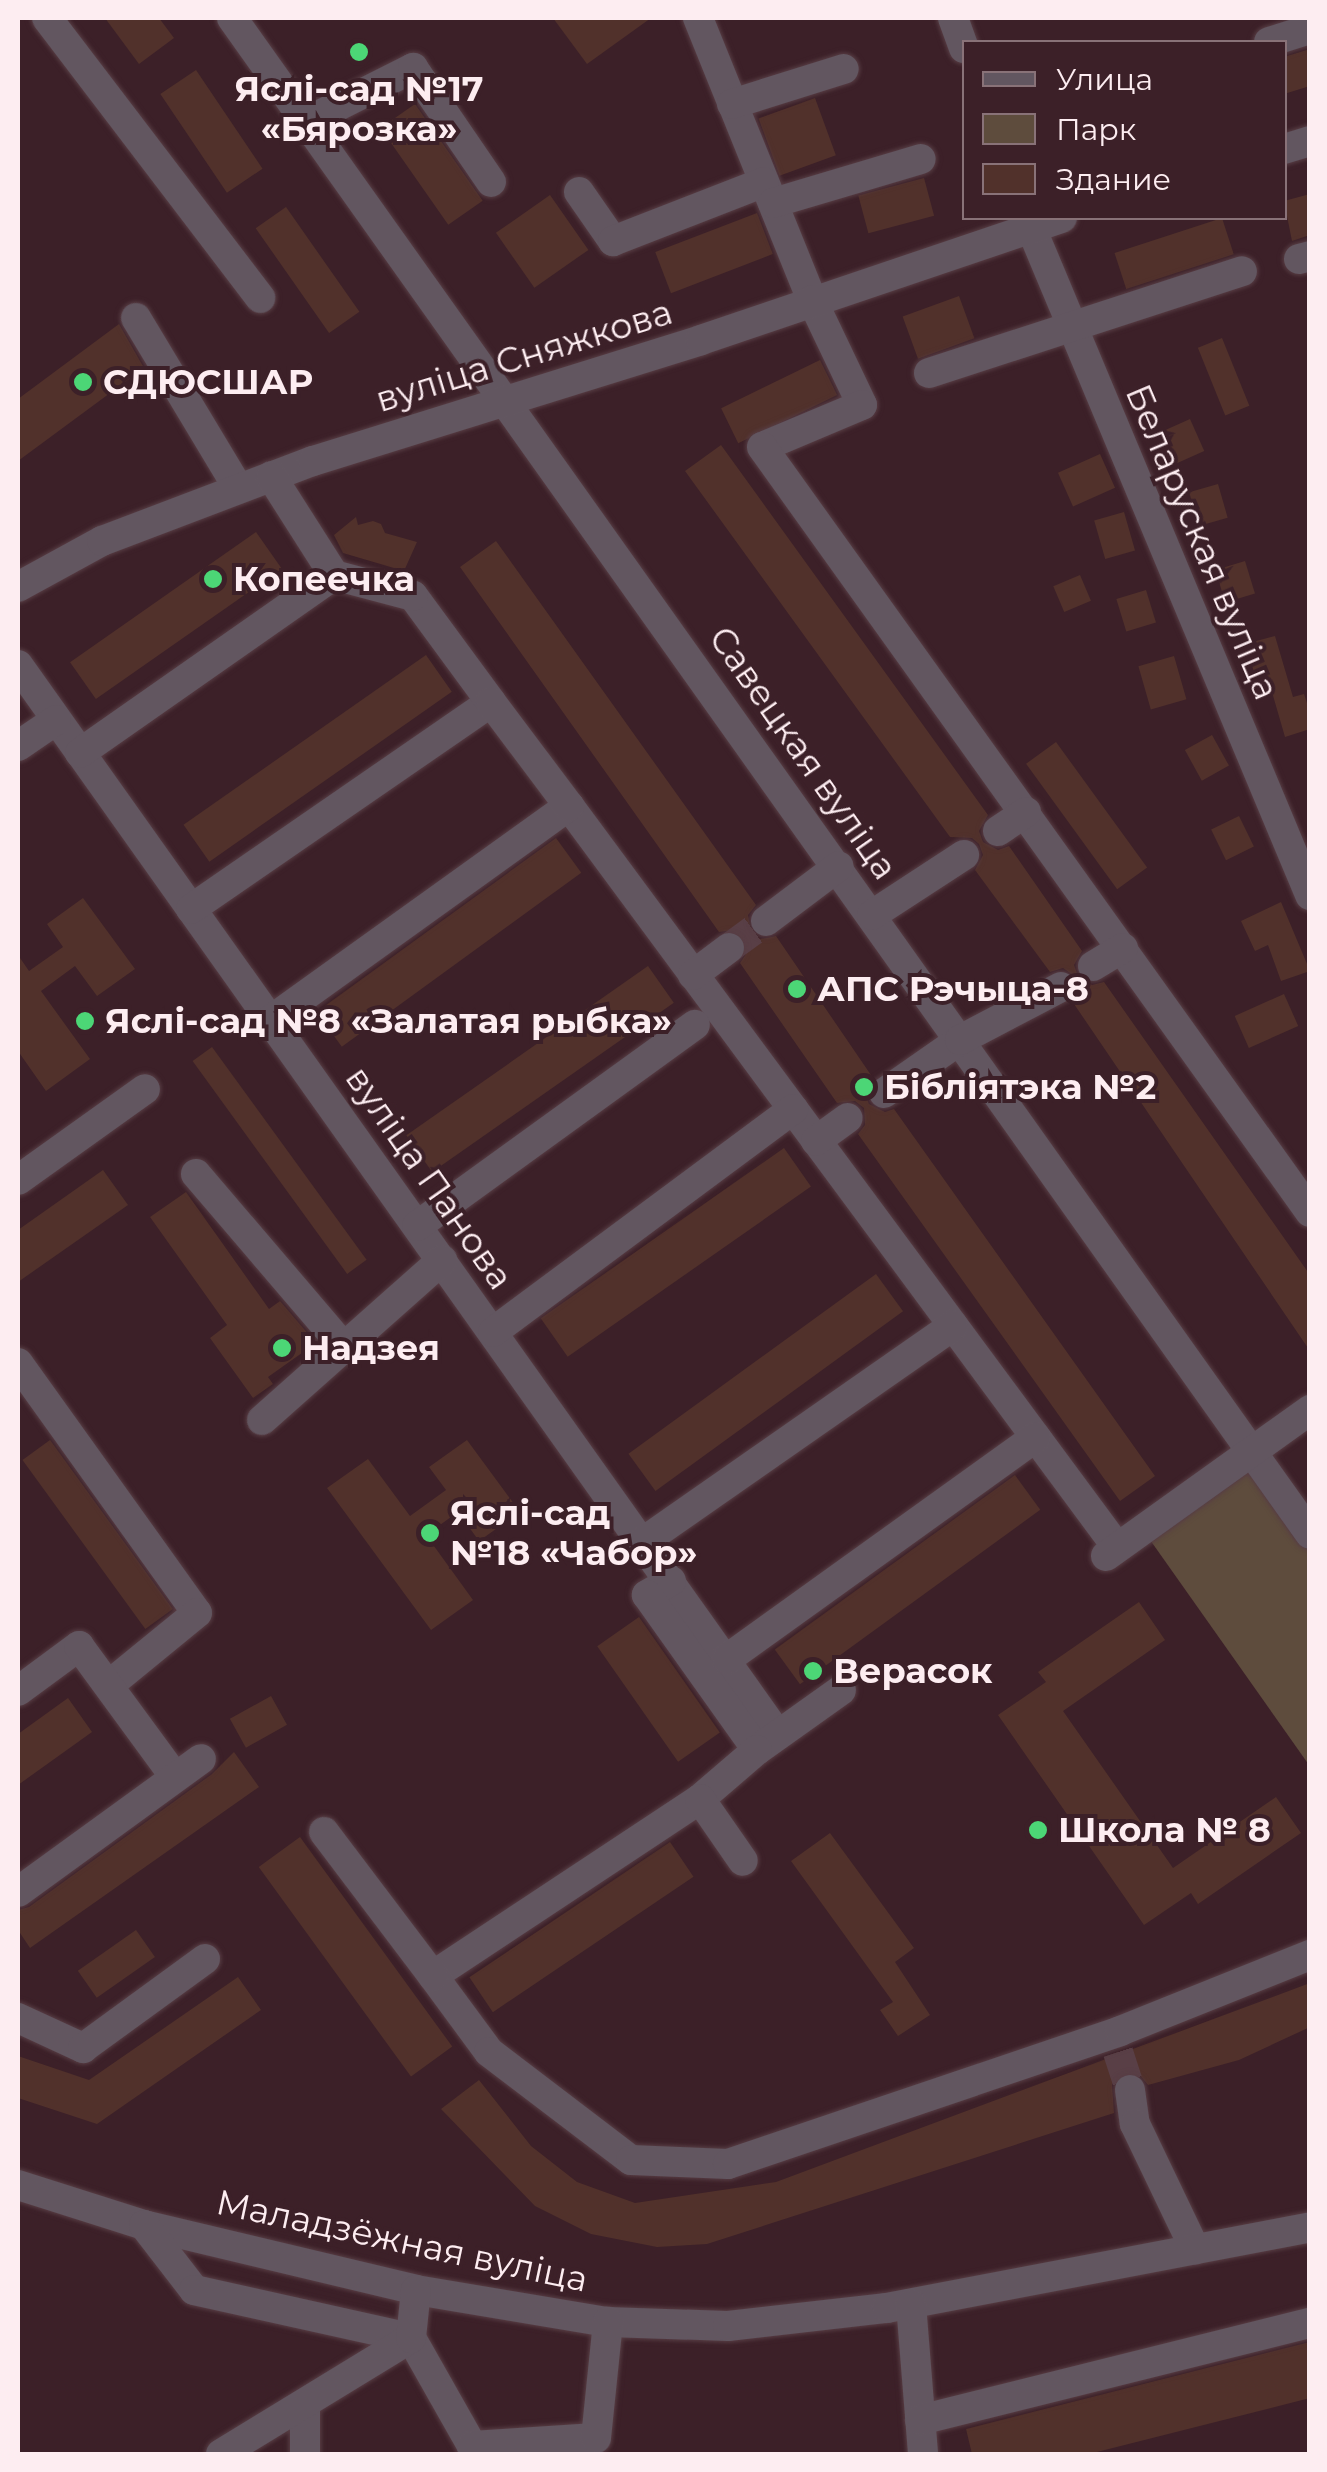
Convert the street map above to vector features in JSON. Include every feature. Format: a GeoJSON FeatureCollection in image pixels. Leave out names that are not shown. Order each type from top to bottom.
{"type":"FeatureCollection","features":[{"type":"Feature","properties":{"kind":"street"},"geometry":{"type":"LineString","coordinates":[[47,18],[260,298]]}},
{"type":"Feature","properties":{"kind":"street","name":"Савецкая вуліца"},"geometry":{"type":"LineString","coordinates":[[232,18],[839,866],[1310,1534]]}},
{"type":"Feature","properties":{"kind":"street"},"geometry":{"type":"LineString","coordinates":[[698,18],[812,300],[862,405],[762,447],[1310,1212]]}},
{"type":"Feature","properties":{"kind":"street"},"geometry":{"type":"LineString","coordinates":[[953,18],[962,43]]}},
{"type":"Feature","properties":{"kind":"street"},"geometry":{"type":"LineString","coordinates":[[1275,40],[1310,29]]}},
{"type":"Feature","properties":{"kind":"street"},"geometry":{"type":"LineString","coordinates":[[308,121],[413,68],[492,182]]}},
{"type":"Feature","properties":{"kind":"street"},"geometry":{"type":"LineString","coordinates":[[732,104],[844,69]]}},
{"type":"Feature","properties":{"kind":"street"},"geometry":{"type":"LineString","coordinates":[[579,192],[613,241],[769,193],[921,159]]}},
{"type":"Feature","properties":{"kind":"street","name":"вуліца Сняжкова"},"geometry":{"type":"LineString","coordinates":[[18,588],[102,540],[271,476],[812,300],[1028,222]]}},
{"type":"Feature","properties":{"kind":"street","name":"Беларуская вуліца"},"geometry":{"type":"LineString","coordinates":[[1028,222],[1310,895]]}},
{"type":"Feature","properties":{"kind":"street"},"geometry":{"type":"LineString","coordinates":[[929,373],[1242,271]]}},
{"type":"Feature","properties":{"kind":"street"},"geometry":{"type":"LineString","coordinates":[[136,318],[238,488]]}},
{"type":"Feature","properties":{"kind":"street"},"geometry":{"type":"LineString","coordinates":[[271,476],[334,574],[413,596],[1036,1437],[1112,1551],[1310,1410]]}},
{"type":"Feature","properties":{"kind":"street"},"geometry":{"type":"LineString","coordinates":[[80,753],[334,574]]}},
{"type":"Feature","properties":{"kind":"street","name":"вуліца Панова"},"geometry":{"type":"LineString","coordinates":[[18,665],[727,1658],[768,1742]]}},
{"type":"Feature","properties":{"kind":"street"},"geometry":{"type":"LineString","coordinates":[[191,908],[492,702]]}},
{"type":"Feature","properties":{"kind":"street"},"geometry":{"type":"LineString","coordinates":[[18,746],[56,720]]}},
{"type":"Feature","properties":{"kind":"street"},"geometry":{"type":"LineString","coordinates":[[271,1020],[568,806]]}},
{"type":"Feature","properties":{"kind":"street"},"geometry":{"type":"LineString","coordinates":[[998,831],[1026,812]]}},
{"type":"Feature","properties":{"kind":"street"},"geometry":{"type":"LineString","coordinates":[[872,915],[964,855]]}},
{"type":"Feature","properties":{"kind":"street"},"geometry":{"type":"LineString","coordinates":[[766,921],[839,866]]}},
{"type":"Feature","properties":{"kind":"street"},"geometry":{"type":"LineString","coordinates":[[694,975],[729,948]]}},
{"type":"Feature","properties":{"kind":"street"},"geometry":{"type":"LineString","coordinates":[[1093,966],[1123,948]]}},
{"type":"Feature","properties":{"kind":"street"},"geometry":{"type":"LineString","coordinates":[[884,1094],[960,1040],[1061,987]]}},
{"type":"Feature","properties":{"kind":"street"},"geometry":{"type":"LineString","coordinates":[[417,1226],[695,1026]]}},
{"type":"Feature","properties":{"kind":"street"},"geometry":{"type":"LineString","coordinates":[[18,1180],[145,1089]]}},
{"type":"Feature","properties":{"kind":"street"},"geometry":{"type":"LineString","coordinates":[[493,1332],[793,1110]]}},
{"type":"Feature","properties":{"kind":"street"},"geometry":{"type":"LineString","coordinates":[[816,1140],[848,1118]]}},
{"type":"Feature","properties":{"kind":"street"},"geometry":{"type":"LineString","coordinates":[[196,1174],[344,1348]]}},
{"type":"Feature","properties":{"kind":"street"},"geometry":{"type":"LineString","coordinates":[[262,1420],[442,1260]]}},
{"type":"Feature","properties":{"kind":"street"},"geometry":{"type":"LineString","coordinates":[[643,1542],[954,1326]]}},
{"type":"Feature","properties":{"kind":"street"},"geometry":{"type":"LineString","coordinates":[[18,1363],[197,1613],[109,1686]]}},
{"type":"Feature","properties":{"kind":"street"},"geometry":{"type":"LineString","coordinates":[[727,1658],[1036,1437]]}},
{"type":"Feature","properties":{"kind":"street"},"geometry":{"type":"LineString","coordinates":[[670,1581],[648,1595],[768,1742]]}},
{"type":"Feature","properties":{"kind":"street"},"geometry":{"type":"LineString","coordinates":[[18,1691],[79,1646],[175,1776]]}},
{"type":"Feature","properties":{"kind":"street"},"geometry":{"type":"LineString","coordinates":[[432,1976],[700,1799],[768,1742],[841,1690]]}},
{"type":"Feature","properties":{"kind":"street"},"geometry":{"type":"LineString","coordinates":[[18,1892],[201,1760]]}},
{"type":"Feature","properties":{"kind":"street"},"geometry":{"type":"LineString","coordinates":[[700,1799],[742,1861]]}},
{"type":"Feature","properties":{"kind":"street"},"geometry":{"type":"LineString","coordinates":[[324,1832],[490,2052],[630,2160],[728,2164],[1119,2041],[1310,1955]]}},
{"type":"Feature","properties":{"kind":"street"},"geometry":{"type":"LineString","coordinates":[[18,2018],[83,2048],[205,1960]]}},
{"type":"Feature","properties":{"kind":"street"},"geometry":{"type":"LineString","coordinates":[[1130,2090],[1135,2124],[1195,2249]]}},
{"type":"Feature","properties":{"kind":"street","name":"Маладзёжная вуліца"},"geometry":{"type":"LineString","coordinates":[[18,2185],[144,2225],[416,2290],[608,2322],[728,2326],[911,2304],[1310,2227]]}},
{"type":"Feature","properties":{"kind":"street"},"geometry":{"type":"LineString","coordinates":[[144,2225],[194,2290],[411,2338]]}},
{"type":"Feature","properties":{"kind":"street"},"geometry":{"type":"LineString","coordinates":[[416,2290],[411,2338],[472,2446],[596,2438],[608,2322]]}},
{"type":"Feature","properties":{"kind":"street"},"geometry":{"type":"LineString","coordinates":[[911,2304],[923,2454]]}},
{"type":"Feature","properties":{"kind":"street"},"geometry":{"type":"LineString","coordinates":[[920,2420],[1310,2324]]}},
{"type":"Feature","properties":{"kind":"street"},"geometry":{"type":"LineString","coordinates":[[221,2454],[411,2338]]}},
{"type":"Feature","properties":{"kind":"street"},"geometry":{"type":"LineString","coordinates":[[305,2404],[305,2454]]}},
{"type":"Feature","properties":{"kind":"green space"},"geometry":{"type":"Polygon","coordinates":[[[1252,1460],[1309,1540],[1309,1765],[1148,1537],[1252,1460]]]}},
{"type":"Feature","properties":{"kind":"building"},"geometry":{"type":"Polygon","coordinates":[[[105,18],[159,18],[174,38],[139,64],[105,18]]]}},
{"type":"Feature","properties":{"kind":"building"},"geometry":{"type":"Polygon","coordinates":[[[553,18],[651,18],[587,64],[553,18]]]}},
{"type":"Feature","properties":{"kind":"building"},"geometry":{"type":"Polygon","coordinates":[[[1310,49],[1310,86],[1287,93],[1287,56],[1310,49]]]}},
{"type":"Feature","properties":{"kind":"building"},"geometry":{"type":"Polygon","coordinates":[[[196,70],[263,169],[227,193],[160,94],[196,70]]]}},
{"type":"Feature","properties":{"kind":"building"},"geometry":{"type":"Polygon","coordinates":[[[815,98],[836,155],[779,176],[759,119],[815,98]]]}},
{"type":"Feature","properties":{"kind":"building"},"geometry":{"type":"Polygon","coordinates":[[[415,104],[483,201],[448,225],[381,128],[415,104]]]}},
{"type":"Feature","properties":{"kind":"building"},"geometry":{"type":"Polygon","coordinates":[[[924,178],[934,216],[868,233],[858,196],[924,178]]]}},
{"type":"Feature","properties":{"kind":"building"},"geometry":{"type":"Polygon","coordinates":[[[1310,194],[1310,235],[1292,241],[1287,200],[1310,194]]]}},
{"type":"Feature","properties":{"kind":"building"},"geometry":{"type":"Polygon","coordinates":[[[550,195],[588,250],[534,288],[496,233],[550,195]]]}},
{"type":"Feature","properties":{"kind":"building"},"geometry":{"type":"Polygon","coordinates":[[[286,207],[359,312],[329,333],[256,228],[286,207]]]}},
{"type":"Feature","properties":{"kind":"building"},"geometry":{"type":"Polygon","coordinates":[[[757,213],[773,254],[671,293],[655,252],[757,213]]]}},
{"type":"Feature","properties":{"kind":"building"},"geometry":{"type":"Polygon","coordinates":[[[1223,220],[1234,254],[1126,289],[1115,253],[1223,220]]]}},
{"type":"Feature","properties":{"kind":"building"},"geometry":{"type":"Polygon","coordinates":[[[959,296],[974,338],[918,359],[903,317],[959,296]]]}},
{"type":"Feature","properties":{"kind":"building","name":"СДЮСШАР"},"geometry":{"type":"Polygon","coordinates":[[[119,324],[144,368],[18,461],[18,399],[119,324]]]}},
{"type":"Feature","properties":{"kind":"building"},"geometry":{"type":"Polygon","coordinates":[[[1222,338],[1249,406],[1225,415],[1198,348],[1222,338]]]}},
{"type":"Feature","properties":{"kind":"building"},"geometry":{"type":"Polygon","coordinates":[[[820,360],[837,395],[738,443],[721,408],[820,360]]]}},
{"type":"Feature","properties":{"kind":"building"},"geometry":{"type":"Polygon","coordinates":[[[1190,419],[1204,451],[1177,463],[1163,431],[1190,419]]]}},
{"type":"Feature","properties":{"kind":"building"},"geometry":{"type":"Polygon","coordinates":[[[721,445],[988,815],[979,831],[983,842],[998,850],[1009,846],[1082,951],[1074,965],[1078,976],[1092,985],[1104,982],[1310,1275],[1310,1351],[1072,1001],[1080,989],[1077,978],[1063,968],[1050,972],[975,870],[983,855],[979,844],[972,838],[950,837],[685,471],[721,445]]]}},
{"type":"Feature","properties":{"kind":"building"},"geometry":{"type":"Polygon","coordinates":[[[1100,454],[1115,488],[1073,507],[1058,473],[1100,454]]]}},
{"type":"Feature","properties":{"kind":"building"},"geometry":{"type":"Polygon","coordinates":[[[1218,484],[1228,518],[1199,526],[1189,492],[1218,484]]]}},
{"type":"Feature","properties":{"kind":"building"},"geometry":{"type":"Polygon","coordinates":[[[1124,512],[1135,550],[1105,559],[1094,521],[1124,512]]]}},
{"type":"Feature","properties":{"kind":"building"},"geometry":{"type":"Polygon","coordinates":[[[356,517],[358,525],[373,521],[381,524],[385,533],[417,542],[404,571],[343,553],[334,535],[356,517]]]}},
{"type":"Feature","properties":{"kind":"building"},"geometry":{"type":"Polygon","coordinates":[[[256,532],[282,569],[96,699],[70,662],[256,532]]]}},
{"type":"Feature","properties":{"kind":"building"},"geometry":{"type":"Polygon","coordinates":[[[496,541],[756,905],[748,915],[751,931],[760,939],[776,936],[873,1078],[865,1094],[869,1104],[885,1112],[894,1109],[1155,1476],[1120,1501],[858,1134],[865,1125],[864,1108],[855,1101],[837,1103],[740,963],[746,954],[744,938],[735,930],[719,932],[460,567],[496,541]]]}},
{"type":"Feature","properties":{"kind":"building"},"geometry":{"type":"Polygon","coordinates":[[[1245,561],[1255,594],[1225,603],[1215,570],[1245,561]]]}},
{"type":"Feature","properties":{"kind":"building"},"geometry":{"type":"Polygon","coordinates":[[[1080,575],[1091,601],[1064,612],[1053,586],[1080,575]]]}},
{"type":"Feature","properties":{"kind":"building"},"geometry":{"type":"Polygon","coordinates":[[[1146,590],[1156,623],[1126,632],[1116,599],[1146,590]]]}},
{"type":"Feature","properties":{"kind":"building"},"geometry":{"type":"Polygon","coordinates":[[[1275,636],[1293,697],[1304,694],[1310,712],[1310,729],[1285,737],[1267,675],[1256,678],[1245,644],[1275,636]]]}},
{"type":"Feature","properties":{"kind":"building"},"geometry":{"type":"Polygon","coordinates":[[[426,655],[452,692],[209,862],[184,825],[426,655]]]}},
{"type":"Feature","properties":{"kind":"building"},"geometry":{"type":"Polygon","coordinates":[[[1174,656],[1186,699],[1151,709],[1138,666],[1174,656]]]}},
{"type":"Feature","properties":{"kind":"building"},"geometry":{"type":"Polygon","coordinates":[[[1212,735],[1229,766],[1202,781],[1185,750],[1212,735]]]}},
{"type":"Feature","properties":{"kind":"building"},"geometry":{"type":"Polygon","coordinates":[[[1056,742],[1147,867],[1117,889],[1026,764],[1056,742]]]}},
{"type":"Feature","properties":{"kind":"building"},"geometry":{"type":"Polygon","coordinates":[[[1239,816],[1254,847],[1226,860],[1211,830],[1239,816]]]}},
{"type":"Feature","properties":{"kind":"building"},"geometry":{"type":"Polygon","coordinates":[[[556,838],[581,873],[342,1047],[317,1012],[556,838]]]}},
{"type":"Feature","properties":{"kind":"building"},"geometry":{"type":"Polygon","coordinates":[[[83,898],[135,969],[97,996],[75,966],[41,991],[90,1059],[46,1091],[18,1051],[18,955],[29,971],[63,947],[47,924],[83,898]]]}},
{"type":"Feature","properties":{"kind":"building"},"geometry":{"type":"Polygon","coordinates":[[[1281,902],[1310,971],[1281,981],[1268,945],[1255,951],[1241,921],[1281,902]]]}},
{"type":"Feature","properties":{"kind":"building"},"geometry":{"type":"Polygon","coordinates":[[[648,966],[674,1003],[432,1172],[406,1135],[648,966]]]}},
{"type":"Feature","properties":{"kind":"building"},"geometry":{"type":"Polygon","coordinates":[[[1284,994],[1298,1026],[1249,1048],[1235,1016],[1284,994]]]}},
{"type":"Feature","properties":{"kind":"building"},"geometry":{"type":"Polygon","coordinates":[[[212,1047],[367,1260],[347,1274],[193,1061],[212,1047]]]}},
{"type":"Feature","properties":{"kind":"building"},"geometry":{"type":"Polygon","coordinates":[[[784,1148],[811,1187],[568,1357],[541,1318],[784,1148]]]}},
{"type":"Feature","properties":{"kind":"building"},"geometry":{"type":"Polygon","coordinates":[[[103,1170],[128,1205],[18,1282],[18,1230],[103,1170]]]}},
{"type":"Feature","properties":{"kind":"building"},"geometry":{"type":"Polygon","coordinates":[[[186,1192],[269,1309],[280,1301],[316,1343],[268,1377],[273,1384],[253,1398],[210,1338],[227,1325],[150,1217],[186,1192]]]}},
{"type":"Feature","properties":{"kind":"building"},"geometry":{"type":"Polygon","coordinates":[[[876,1274],[903,1311],[655,1491],[628,1454],[876,1274]]]}},
{"type":"Feature","properties":{"kind":"building"},"geometry":{"type":"Polygon","coordinates":[[[50,1440],[173,1609],[145,1629],[22,1460],[50,1440]]]}},
{"type":"Feature","properties":{"kind":"building"},"geometry":{"type":"Polygon","coordinates":[[[467,1440],[520,1512],[479,1541],[458,1512],[426,1535],[473,1600],[431,1630],[327,1488],[368,1459],[410,1516],[446,1490],[429,1467],[467,1440]]]}},
{"type":"Feature","properties":{"kind":"building"},"geometry":{"type":"Polygon","coordinates":[[[1015,1475],[1040,1510],[800,1684],[775,1650],[1015,1475]]]}},
{"type":"Feature","properties":{"kind":"building"},"geometry":{"type":"Polygon","coordinates":[[[1139,1602],[1165,1640],[1063,1711],[1173,1868],[1276,1797],[1301,1833],[1198,1904],[1191,1893],[1144,1925],[998,1715],[1046,1682],[1038,1672],[1139,1602]]]}},
{"type":"Feature","properties":{"kind":"building"},"geometry":{"type":"Polygon","coordinates":[[[639,1617],[720,1733],[678,1762],[597,1646],[639,1617]]]}},
{"type":"Feature","properties":{"kind":"building"},"geometry":{"type":"Polygon","coordinates":[[[271,1696],[287,1725],[246,1748],[230,1719],[271,1696]]]}},
{"type":"Feature","properties":{"kind":"building"},"geometry":{"type":"Polygon","coordinates":[[[68,1698],[92,1732],[18,1785],[18,1734],[68,1698]]]}},
{"type":"Feature","properties":{"kind":"building"},"geometry":{"type":"Polygon","coordinates":[[[234,1752],[259,1787],[30,1948],[18,1930],[18,1910],[29,1907],[212,1774],[234,1752]]]}},
{"type":"Feature","properties":{"kind":"building"},"geometry":{"type":"Polygon","coordinates":[[[830,1833],[914,1948],[895,1962],[930,2015],[898,2036],[880,2010],[893,2002],[791,1861],[830,1833]]]}},
{"type":"Feature","properties":{"kind":"building"},"geometry":{"type":"Polygon","coordinates":[[[300,1837],[452,2047],[411,2077],[259,1867],[300,1837]]]}},
{"type":"Feature","properties":{"kind":"building"},"geometry":{"type":"Polygon","coordinates":[[[670,1842],[693,1877],[493,2012],[469,1977],[670,1842]]]}},
{"type":"Feature","properties":{"kind":"building"},"geometry":{"type":"Polygon","coordinates":[[[136,1930],[155,1957],[97,1998],[78,1971],[136,1930]]]}},
{"type":"Feature","properties":{"kind":"building"},"geometry":{"type":"Polygon","coordinates":[[[238,1977],[261,2010],[97,2124],[18,2098],[18,2056],[89,2080],[238,1977]]]}},
{"type":"Feature","properties":{"kind":"building"},"geometry":{"type":"Polygon","coordinates":[[[1310,1983],[1310,2027],[1239,2060],[1148,2085],[1138,2073],[1126,2072],[1112,2084],[1114,2113],[707,2244],[657,2247],[591,2234],[535,2206],[441,2109],[479,2080],[531,2146],[577,2182],[635,2203],[776,2182],[1310,1983]]]}},
{"type":"Feature","properties":{"kind":"building"},"geometry":{"type":"Polygon","coordinates":[[[1310,2342],[1310,2398],[1089,2454],[972,2454],[966,2429],[1310,2342]]]}},
{"type":"Feature","properties":{"kind":"tunnel"},"geometry":{"type":"LineString","coordinates":[[729,948],[766,921]]}},
{"type":"Feature","properties":{"kind":"tunnel"},"geometry":{"type":"LineString","coordinates":[[1118,2052],[1130,2090]]}},
{"type":"Feature","properties":{"kind":"place","name":"Яслі-сад №17 «Бярозка»"},"geometry":{"type":"Point","coordinates":[359,52]}},
{"type":"Feature","properties":{"kind":"place","name":"СДЮСШАР"},"geometry":{"type":"Point","coordinates":[83,382]}},
{"type":"Feature","properties":{"kind":"place","name":"Копеечка"},"geometry":{"type":"Point","coordinates":[213,579]}},
{"type":"Feature","properties":{"kind":"place","name":"АПС Рэчыца-8"},"geometry":{"type":"Point","coordinates":[797,989]}},
{"type":"Feature","properties":{"kind":"place","name":"Яслі-сад №8 «Залатая рыбка»"},"geometry":{"type":"Point","coordinates":[85,1021]}},
{"type":"Feature","properties":{"kind":"place","name":"Бібліятэка №2"},"geometry":{"type":"Point","coordinates":[864,1087]}},
{"type":"Feature","properties":{"kind":"place","name":"Надзея"},"geometry":{"type":"Point","coordinates":[282,1348]}},
{"type":"Feature","properties":{"kind":"place","name":"Яслі-сад №18 «Чабор»"},"geometry":{"type":"Point","coordinates":[430,1533]}},
{"type":"Feature","properties":{"kind":"place","name":"Верасок"},"geometry":{"type":"Point","coordinates":[813,1671]}},
{"type":"Feature","properties":{"kind":"place","name":"Школа № 8"},"geometry":{"type":"Point","coordinates":[1038,1830]}}]}
